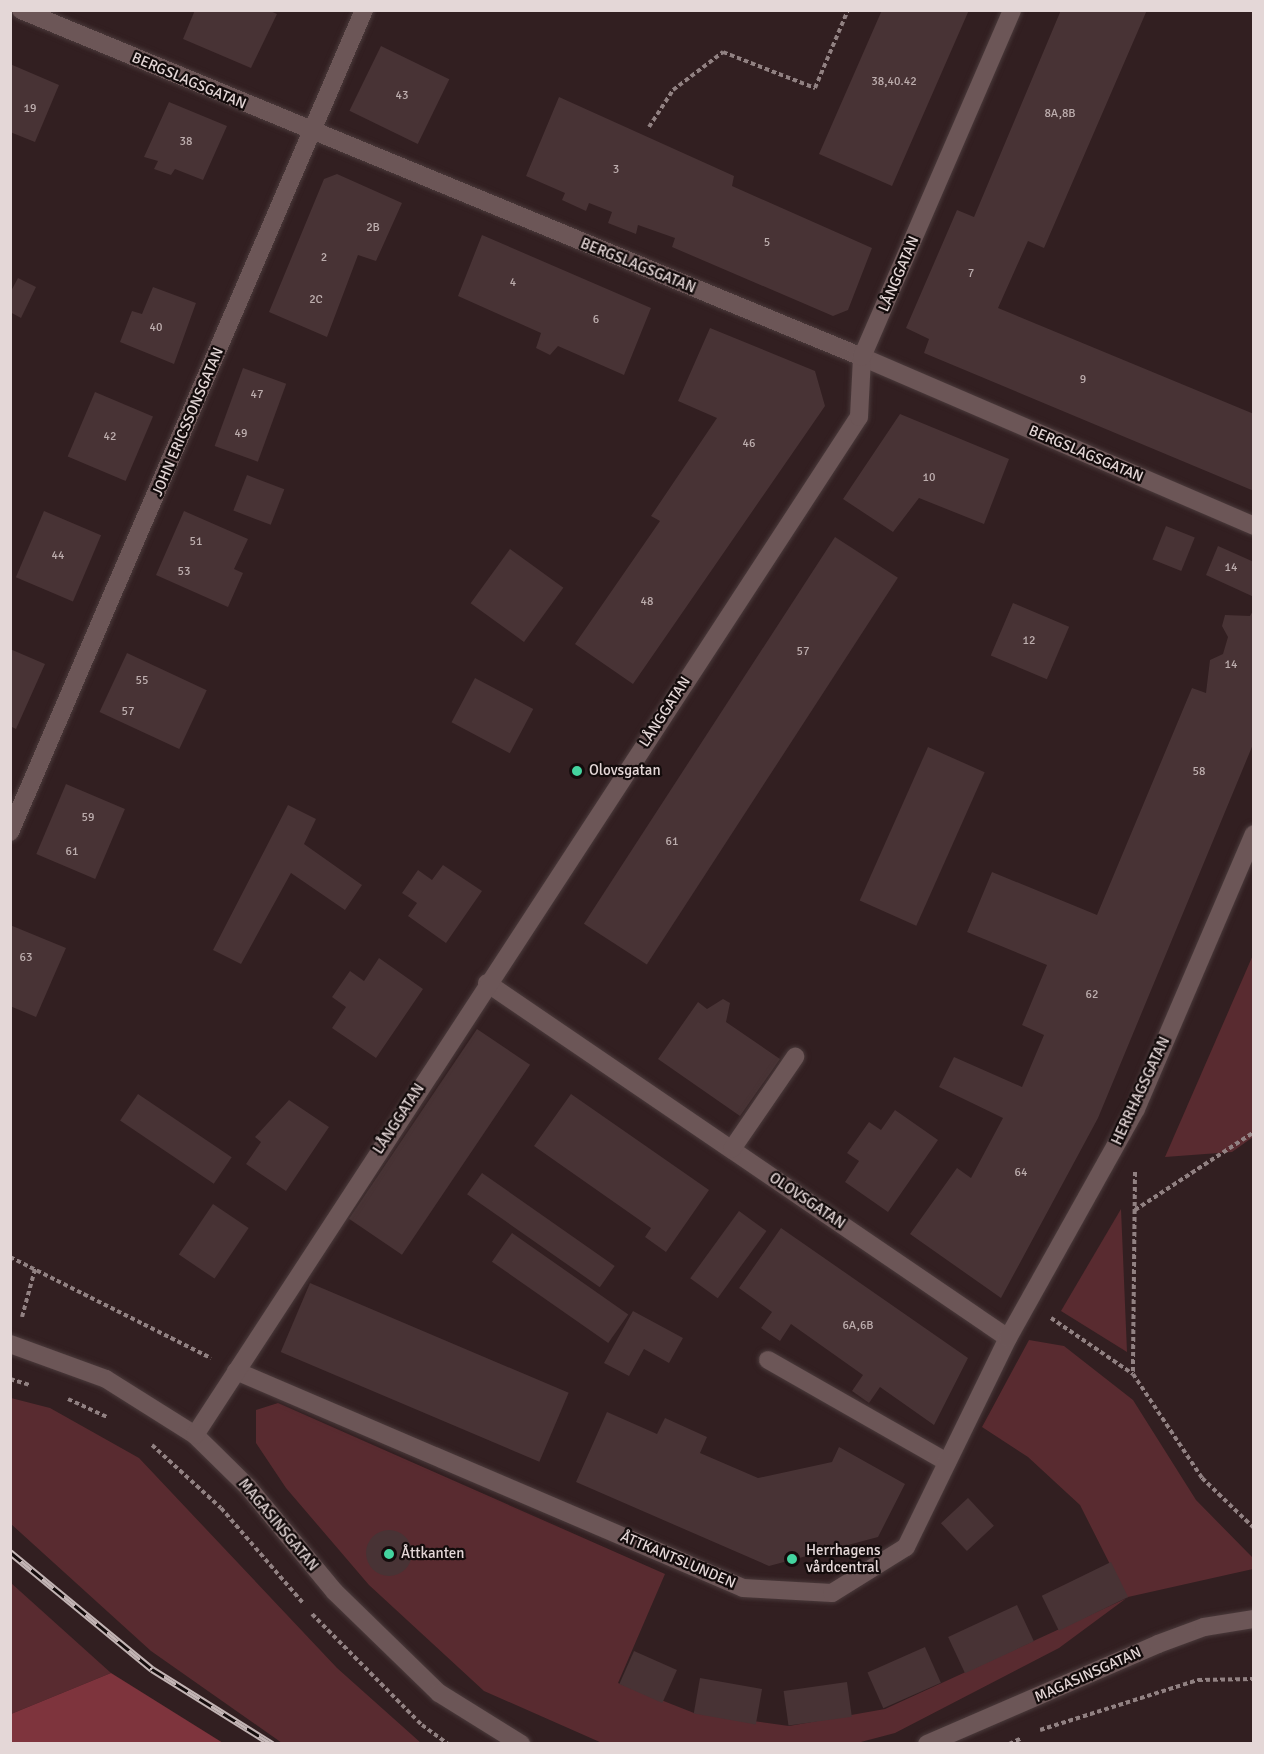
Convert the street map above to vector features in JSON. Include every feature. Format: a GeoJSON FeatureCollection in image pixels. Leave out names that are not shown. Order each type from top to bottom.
{"type":"FeatureCollection","features":[{"type":"Feature","properties":{"kind":"street","name":"BERGSLAGSGATAN"},"geometry":{"type":"LineString","coordinates":[[21,10],[862,357],[1254,526]]}},
{"type":"Feature","properties":{"kind":"street","name":"JOHN ERICSSONSGATAN"},"geometry":{"type":"LineString","coordinates":[[10,832],[364,10]]}},
{"type":"Feature","properties":{"kind":"street","name":"LÅNGGATAN"},"geometry":{"type":"LineString","coordinates":[[195,1435],[858,417],[862,357],[1012,10]]}},
{"type":"Feature","properties":{"kind":"street","name":"HERRHAGSGATAN"},"geometry":{"type":"LineString","coordinates":[[1008,1338],[1031,1304],[1136,1109],[1254,834]]}},
{"type":"Feature","properties":{"kind":"street","name":"OLOVSGATAN"},"geometry":{"type":"LineString","coordinates":[[488,983],[1008,1338]]}},
{"type":"Feature","properties":{"kind":"street"},"geometry":{"type":"LineString","coordinates":[[732,1149],[795,1057]]}},
{"type":"Feature","properties":{"kind":"street","name":"ÅTTKANTSLUNDEN"},"geometry":{"type":"LineString","coordinates":[[236,1371],[743,1588],[832,1593],[906,1547],[1008,1338]]}},
{"type":"Feature","properties":{"kind":"street","name":"MAGASINSGATAN"},"geometry":{"type":"LineString","coordinates":[[13,1345],[106,1380],[195,1435],[248,1486],[335,1592],[439,1693],[521,1743]]}},
{"type":"Feature","properties":{"kind":"street"},"geometry":{"type":"LineString","coordinates":[[768,1360],[947,1462]]}},
{"type":"Feature","properties":{"kind":"street","name":"MAGASINSGATAN"},"geometry":{"type":"LineString","coordinates":[[927,1743],[1158,1644],[1204,1628],[1254,1619]]}},
{"type":"Feature","properties":{"kind":"path"},"geometry":{"type":"LineString","coordinates":[[649,127],[673,90],[723,52],[815,88],[848,10]]}},
{"type":"Feature","properties":{"kind":"path"},"geometry":{"type":"LineString","coordinates":[[1135,1210],[1254,1132]]}},
{"type":"Feature","properties":{"kind":"path"},"geometry":{"type":"LineString","coordinates":[[1133,1374],[1135,1165]]}},
{"type":"Feature","properties":{"kind":"path"},"geometry":{"type":"LineString","coordinates":[[10,1257],[236,1371]]}},
{"type":"Feature","properties":{"kind":"path"},"geometry":{"type":"LineString","coordinates":[[13,1345],[35,1269]]}},
{"type":"Feature","properties":{"kind":"path"},"geometry":{"type":"LineString","coordinates":[[1031,1304],[1133,1374],[1202,1478],[1254,1528]]}},
{"type":"Feature","properties":{"kind":"path"},"geometry":{"type":"LineString","coordinates":[[10,1379],[43,1389]]}},
{"type":"Feature","properties":{"kind":"path"},"geometry":{"type":"LineString","coordinates":[[62,1397],[118,1423]]}},
{"type":"Feature","properties":{"kind":"path"},"geometry":{"type":"LineString","coordinates":[[144,1439],[221,1508],[318,1621],[422,1725],[448,1743]]}},
{"type":"Feature","properties":{"kind":"path"},"geometry":{"type":"LineString","coordinates":[[1009,1743],[1117,1701],[1174,1686],[1222,1677],[1254,1679]]}},
{"type":"Feature","properties":{"kind":"shaded area"},"geometry":{"type":"Polygon","coordinates":[[[1253,955],[1253,1137],[1232,1152],[1165,1157],[1253,955]]]}},
{"type":"Feature","properties":{"kind":"shaded area"},"geometry":{"type":"Polygon","coordinates":[[[1121,1209],[1127,1352],[1061,1311],[1121,1209]]]}},
{"type":"Feature","properties":{"kind":"shaded area"},"geometry":{"type":"Polygon","coordinates":[[[1029,1340],[1064,1346],[1133,1400],[1196,1500],[1253,1558],[1253,1569],[1127,1598],[1080,1505],[1028,1457],[982,1427],[1029,1340]]]}},
{"type":"Feature","properties":{"kind":"shaded area"},"geometry":{"type":"Polygon","coordinates":[[[11,1398],[50,1408],[139,1458],[337,1668],[421,1743],[282,1743],[151,1651],[11,1524],[11,1398]]]}},
{"type":"Feature","properties":{"kind":"shaded area"},"geometry":{"type":"Polygon","coordinates":[[[278,1403],[665,1574],[618,1683],[694,1713],[789,1726],[885,1709],[1126,1598],[1059,1648],[895,1733],[857,1743],[602,1743],[484,1691],[369,1585],[286,1488],[256,1443],[256,1410],[278,1403]]]}},
{"type":"Feature","properties":{"kind":"shaded area"},"geometry":{"type":"Polygon","coordinates":[[[11,1583],[111,1673],[11,1714],[11,1583]]]}},
{"type":"Feature","properties":{"kind":"shaded area"},"geometry":{"type":"Polygon","coordinates":[[[111,1673],[223,1743],[11,1743],[11,1714],[111,1673]]]}},
{"type":"Feature","properties":{"kind":"building"},"geometry":{"type":"Polygon","coordinates":[[[195,10],[268,10],[277,14],[251,68],[183,39],[195,10]]]}},
{"type":"Feature","properties":{"kind":"building"},"geometry":{"type":"Polygon","coordinates":[[[882,10],[969,10],[892,186],[819,154],[882,10]]]}},
{"type":"Feature","properties":{"kind":"building"},"geometry":{"type":"Polygon","coordinates":[[[1061,10],[1147,10],[1044,248],[1028,241],[998,308],[1254,414],[1254,491],[924,353],[929,339],[906,328],[957,210],[974,217],[1061,10]]]}},
{"type":"Feature","properties":{"kind":"building"},"geometry":{"type":"Polygon","coordinates":[[[381,46],[449,79],[418,144],[349,111],[381,46]]]}},
{"type":"Feature","properties":{"kind":"building"},"geometry":{"type":"Polygon","coordinates":[[[10,64],[59,85],[35,142],[10,132],[10,64]]]}},
{"type":"Feature","properties":{"kind":"building"},"geometry":{"type":"Polygon","coordinates":[[[559,97],[734,176],[732,186],[872,248],[848,310],[833,316],[672,247],[675,238],[638,225],[636,234],[608,223],[612,212],[589,203],[586,211],[562,200],[565,193],[526,176],[559,97]]]}},
{"type":"Feature","properties":{"kind":"building"},"geometry":{"type":"Polygon","coordinates":[[[169,102],[227,126],[203,180],[175,169],[171,175],[154,169],[158,161],[144,157],[169,102]]]}},
{"type":"Feature","properties":{"kind":"building"},"geometry":{"type":"Polygon","coordinates":[[[337,174],[402,203],[376,261],[358,255],[327,337],[269,312],[324,179],[337,174]]]}},
{"type":"Feature","properties":{"kind":"building"},"geometry":{"type":"Polygon","coordinates":[[[482,235],[651,308],[624,375],[558,346],[550,355],[536,348],[541,333],[458,296],[482,235]]]}},
{"type":"Feature","properties":{"kind":"building"},"geometry":{"type":"Polygon","coordinates":[[[18,278],[36,287],[21,318],[10,312],[10,293],[18,278]]]}},
{"type":"Feature","properties":{"kind":"building"},"geometry":{"type":"Polygon","coordinates":[[[153,287],[196,303],[174,364],[120,342],[132,311],[142,314],[153,287]]]}},
{"type":"Feature","properties":{"kind":"building"},"geometry":{"type":"Polygon","coordinates":[[[710,328],[815,371],[825,406],[633,684],[575,644],[660,521],[651,516],[717,418],[678,401],[710,328]]]}},
{"type":"Feature","properties":{"kind":"building"},"geometry":{"type":"Polygon","coordinates":[[[243,368],[286,384],[258,462],[215,446],[243,368]]]}},
{"type":"Feature","properties":{"kind":"building"},"geometry":{"type":"Polygon","coordinates":[[[95,392],[153,417],[126,481],[68,456],[95,392]]]}},
{"type":"Feature","properties":{"kind":"building"},"geometry":{"type":"Polygon","coordinates":[[[900,414],[1009,459],[984,524],[919,498],[893,532],[843,499],[900,414]]]}},
{"type":"Feature","properties":{"kind":"building"},"geometry":{"type":"Polygon","coordinates":[[[247,475],[284,489],[271,525],[233,510],[247,475]]]}},
{"type":"Feature","properties":{"kind":"building"},"geometry":{"type":"Polygon","coordinates":[[[44,511],[101,535],[73,602],[16,577],[44,511]]]}},
{"type":"Feature","properties":{"kind":"building"},"geometry":{"type":"Polygon","coordinates":[[[184,511],[248,539],[234,569],[243,573],[228,607],[156,575],[184,511]]]}},
{"type":"Feature","properties":{"kind":"building"},"geometry":{"type":"Polygon","coordinates":[[[1166,526],[1195,538],[1181,571],[1153,559],[1166,526]]]}},
{"type":"Feature","properties":{"kind":"building"},"geometry":{"type":"Polygon","coordinates":[[[835,537],[898,578],[647,964],[584,924],[835,537]]]}},
{"type":"Feature","properties":{"kind":"building"},"geometry":{"type":"Polygon","coordinates":[[[1218,546],[1254,562],[1254,597],[1206,575],[1218,546]]]}},
{"type":"Feature","properties":{"kind":"building"},"geometry":{"type":"Polygon","coordinates":[[[510,549],[563,588],[524,642],[471,603],[510,549]]]}},
{"type":"Feature","properties":{"kind":"building"},"geometry":{"type":"Polygon","coordinates":[[[1013,603],[1069,627],[1047,679],[991,655],[1013,603]]]}},
{"type":"Feature","properties":{"kind":"building"},"geometry":{"type":"Polygon","coordinates":[[[1254,609],[1254,742],[1098,1118],[1001,1298],[910,1234],[957,1168],[971,1178],[1003,1118],[939,1087],[954,1057],[1022,1087],[1044,1035],[1022,1025],[1047,965],[967,932],[992,872],[1097,915],[1192,688],[1206,693],[1210,660],[1223,654],[1228,637],[1222,626],[1225,615],[1250,616],[1254,609]]]}},
{"type":"Feature","properties":{"kind":"building"},"geometry":{"type":"Polygon","coordinates":[[[10,649],[45,664],[16,729],[10,726],[10,649]]]}},
{"type":"Feature","properties":{"kind":"building"},"geometry":{"type":"Polygon","coordinates":[[[127,653],[207,690],[179,749],[100,712],[127,653]]]}},
{"type":"Feature","properties":{"kind":"building"},"geometry":{"type":"Polygon","coordinates":[[[475,678],[533,709],[510,753],[452,722],[475,678]]]}},
{"type":"Feature","properties":{"kind":"building"},"geometry":{"type":"Polygon","coordinates":[[[928,747],[985,772],[916,926],[860,900],[928,747]]]}},
{"type":"Feature","properties":{"kind":"building"},"geometry":{"type":"Polygon","coordinates":[[[66,784],[125,809],[95,879],[36,854],[66,784]]]}},
{"type":"Feature","properties":{"kind":"building"},"geometry":{"type":"Polygon","coordinates":[[[288,805],[316,819],[304,844],[362,885],[345,910],[291,873],[241,964],[213,950],[288,805]]]}},
{"type":"Feature","properties":{"kind":"building"},"geometry":{"type":"Polygon","coordinates":[[[443,865],[482,891],[446,943],[408,916],[417,903],[402,893],[418,870],[432,880],[443,865]]]}},
{"type":"Feature","properties":{"kind":"building"},"geometry":{"type":"Polygon","coordinates":[[[10,925],[66,948],[36,1017],[10,1006],[10,925]]]}},
{"type":"Feature","properties":{"kind":"building"},"geometry":{"type":"Polygon","coordinates":[[[379,958],[423,989],[376,1058],[332,1028],[346,1007],[332,997],[350,971],[364,981],[379,958]]]}},
{"type":"Feature","properties":{"kind":"building"},"geometry":{"type":"Polygon","coordinates":[[[723,999],[730,1003],[726,1022],[780,1059],[740,1116],[658,1059],[698,1002],[707,1009],[723,999]]]}},
{"type":"Feature","properties":{"kind":"building"},"geometry":{"type":"Polygon","coordinates":[[[477,1029],[530,1065],[402,1255],[349,1219],[477,1029]]]}},
{"type":"Feature","properties":{"kind":"building"},"geometry":{"type":"Polygon","coordinates":[[[138,1094],[232,1157],[214,1184],[120,1121],[138,1094]]]}},
{"type":"Feature","properties":{"kind":"building"},"geometry":{"type":"Polygon","coordinates":[[[571,1094],[709,1190],[666,1252],[645,1237],[651,1228],[534,1146],[571,1094]]]}},
{"type":"Feature","properties":{"kind":"building"},"geometry":{"type":"Polygon","coordinates":[[[289,1100],[329,1127],[286,1191],[246,1164],[261,1142],[255,1137],[289,1100]]]}},
{"type":"Feature","properties":{"kind":"building"},"geometry":{"type":"Polygon","coordinates":[[[895,1110],[938,1140],[888,1212],[845,1182],[859,1161],[847,1153],[869,1122],[881,1130],[895,1110]]]}},
{"type":"Feature","properties":{"kind":"building"},"geometry":{"type":"Polygon","coordinates":[[[482,1173],[615,1266],[600,1287],[467,1194],[482,1173]]]}},
{"type":"Feature","properties":{"kind":"building"},"geometry":{"type":"Polygon","coordinates":[[[213,1204],[249,1228],[215,1279],[179,1255],[213,1204]]]}},
{"type":"Feature","properties":{"kind":"building"},"geometry":{"type":"Polygon","coordinates":[[[739,1211],[767,1231],[718,1298],[690,1278],[739,1211]]]}},
{"type":"Feature","properties":{"kind":"building"},"geometry":{"type":"Polygon","coordinates":[[[781,1228],[968,1358],[934,1425],[880,1387],[869,1403],[852,1391],[863,1375],[791,1324],[780,1341],[761,1328],[772,1312],[739,1288],[781,1228]]]}},
{"type":"Feature","properties":{"kind":"building"},"geometry":{"type":"Polygon","coordinates":[[[512,1233],[628,1314],[608,1343],[492,1262],[512,1233]]]}},
{"type":"Feature","properties":{"kind":"building"},"geometry":{"type":"Polygon","coordinates":[[[310,1283],[569,1393],[539,1462],[281,1352],[310,1283]]]}},
{"type":"Feature","properties":{"kind":"building"},"geometry":{"type":"Polygon","coordinates":[[[633,1311],[683,1338],[669,1363],[644,1349],[629,1376],[604,1363],[633,1311]]]}},
{"type":"Feature","properties":{"kind":"building"},"geometry":{"type":"Polygon","coordinates":[[[607,1412],[657,1434],[665,1418],[707,1437],[700,1453],[758,1478],[832,1462],[839,1447],[905,1484],[878,1537],[769,1566],[576,1482],[607,1412]]]}},
{"type":"Feature","properties":{"kind":"building"},"geometry":{"type":"Polygon","coordinates":[[[968,1498],[994,1526],[967,1551],[941,1523],[968,1498]]]}},
{"type":"Feature","properties":{"kind":"building","name":"Åttkanten"},"geometry":{"type":"Polygon","coordinates":[[[389,1530],[405,1537],[412,1553],[405,1569],[389,1576],[373,1569],[366,1553],[373,1537],[389,1530]]]}},
{"type":"Feature","properties":{"kind":"building"},"geometry":{"type":"Polygon","coordinates":[[[1111,1562],[1128,1597],[1059,1631],[1042,1596],[1111,1562]]]}},
{"type":"Feature","properties":{"kind":"building"},"geometry":{"type":"Polygon","coordinates":[[[1017,1605],[1034,1641],[965,1673],[948,1637],[1017,1605]]]}},
{"type":"Feature","properties":{"kind":"building"},"geometry":{"type":"Polygon","coordinates":[[[925,1647],[941,1683],[883,1708],[867,1673],[925,1647]]]}},
{"type":"Feature","properties":{"kind":"building"},"geometry":{"type":"Polygon","coordinates":[[[634,1651],[677,1670],[662,1703],[619,1684],[634,1651]]]}},
{"type":"Feature","properties":{"kind":"building"},"geometry":{"type":"Polygon","coordinates":[[[700,1678],[762,1689],[756,1724],[694,1713],[700,1678]]]}},
{"type":"Feature","properties":{"kind":"building"},"geometry":{"type":"Polygon","coordinates":[[[847,1682],[852,1717],[788,1726],[784,1691],[847,1682]]]}},
{"type":"Feature","properties":{"kind":"railway"},"geometry":{"type":"LineString","coordinates":[[10,1552],[152,1669],[272,1744]]}},
{"type":"Feature","properties":{"kind":"place","name":"Olovsgatan"},"geometry":{"type":"Point","coordinates":[577,771]}},
{"type":"Feature","properties":{"kind":"place","name":"Åttkanten"},"geometry":{"type":"Point","coordinates":[389,1554]}},
{"type":"Feature","properties":{"kind":"place","name":"Herrhagens vårdcentral"},"geometry":{"type":"Point","coordinates":[792,1559]}}]}
